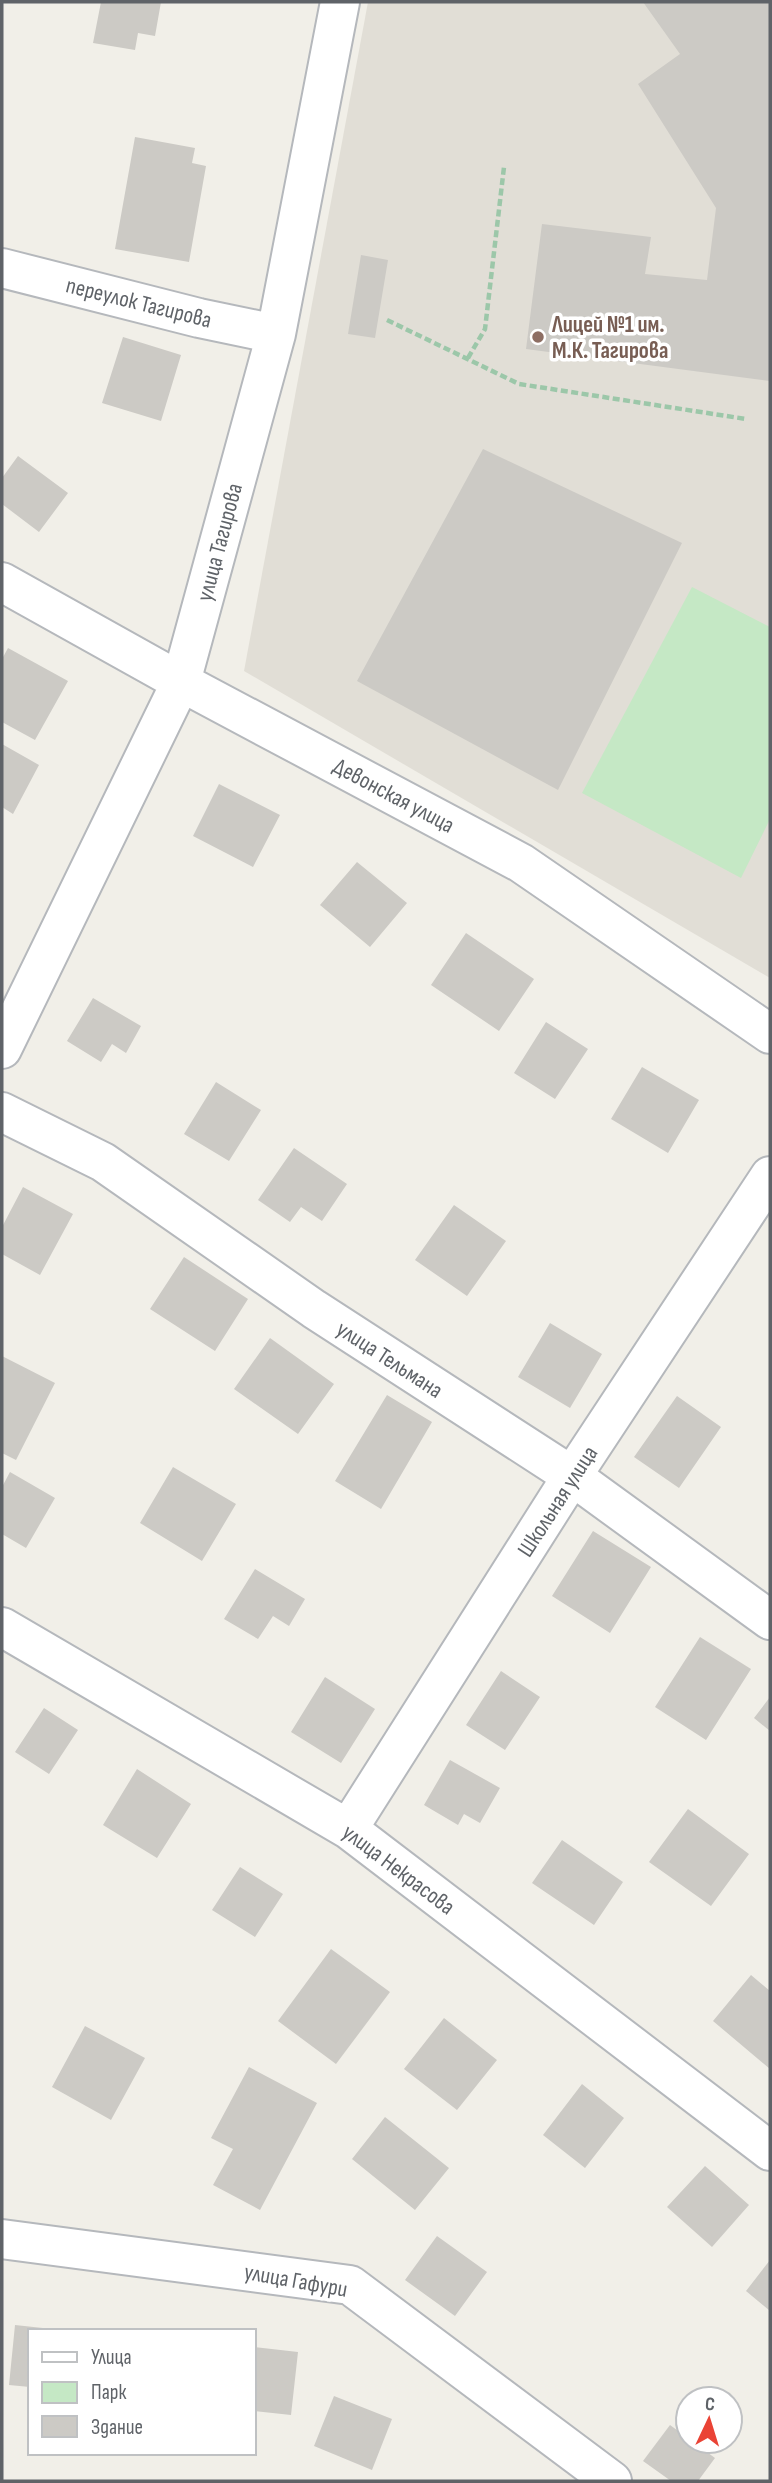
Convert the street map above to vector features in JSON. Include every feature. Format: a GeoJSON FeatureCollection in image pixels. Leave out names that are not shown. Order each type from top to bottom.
{"type":"FeatureCollection","features":[{"type":"Feature","properties":{"kind":"street","name":"улица Тагирова"},"geometry":{"type":"LineString","coordinates":[[2,1049],[181,682],[276,334],[340,2]]}},
{"type":"Feature","properties":{"kind":"street","name":"переулок Тагирова"},"geometry":{"type":"LineString","coordinates":[[2,268],[199,318],[276,334]]}},
{"type":"Feature","properties":{"kind":"street","name":"Девонская улица"},"geometry":{"type":"LineString","coordinates":[[2,582],[181,682],[521,863],[770,1034]]}},
{"type":"Feature","properties":{"kind":"street","name":"улица Тельмана"},"geometry":{"type":"LineString","coordinates":[[2,1112],[103,1162],[314,1310],[572,1476],[770,1620]]}},
{"type":"Feature","properties":{"kind":"street","name":"Школьная улица"},"geometry":{"type":"LineString","coordinates":[[348,1829],[572,1476],[770,1176]]}},
{"type":"Feature","properties":{"kind":"street","name":"улица Некрасова"},"geometry":{"type":"LineString","coordinates":[[2,1628],[348,1829],[770,2151]]}},
{"type":"Feature","properties":{"kind":"street","name":"улица Гафури"},"geometry":{"type":"LineString","coordinates":[[2,2239],[350,2285],[612,2481]]}},
{"type":"Feature","properties":{"kind":"path"},"geometry":{"type":"LineString","coordinates":[[468,358],[485,329],[504,167]]}},
{"type":"Feature","properties":{"kind":"path"},"geometry":{"type":"LineString","coordinates":[[387,320],[519,384],[746,419]]}},
{"type":"Feature","properties":{"kind":"shaded area","name":"Лицей №1 им. М.К. Тагирова"},"geometry":{"type":"Polygon","coordinates":[[[368,2],[770,2],[770,978],[244,671],[368,2]]]}},
{"type":"Feature","properties":{"kind":"green space"},"geometry":{"type":"Polygon","coordinates":[[[692,587],[770,627],[770,819],[741,878],[582,793],[692,587]]]}},
{"type":"Feature","properties":{"kind":"building"},"geometry":{"type":"Polygon","coordinates":[[[101,2],[161,2],[155,36],[138,33],[135,50],[93,43],[101,2]]]}},
{"type":"Feature","properties":{"kind":"building"},"geometry":{"type":"Polygon","coordinates":[[[643,2],[770,2],[770,381],[526,349],[542,224],[651,237],[645,274],[707,280],[716,208],[638,84],[680,54],[643,2]]]}},
{"type":"Feature","properties":{"kind":"building"},"geometry":{"type":"Polygon","coordinates":[[[135,137],[195,148],[192,163],[206,166],[189,262],[115,249],[135,137]]]}},
{"type":"Feature","properties":{"kind":"building"},"geometry":{"type":"Polygon","coordinates":[[[361,255],[388,260],[375,338],[348,334],[361,255]]]}},
{"type":"Feature","properties":{"kind":"building"},"geometry":{"type":"Polygon","coordinates":[[[123,337],[181,355],[161,421],[102,403],[123,337]]]}},
{"type":"Feature","properties":{"kind":"building"},"geometry":{"type":"Polygon","coordinates":[[[483,449],[682,543],[558,790],[357,681],[483,449]]]}},
{"type":"Feature","properties":{"kind":"building"},"geometry":{"type":"Polygon","coordinates":[[[18,456],[68,493],[39,532],[2,504],[2,478],[18,456]]]}},
{"type":"Feature","properties":{"kind":"building"},"geometry":{"type":"Polygon","coordinates":[[[8,648],[68,681],[35,740],[2,722],[2,659],[8,648]]]}},
{"type":"Feature","properties":{"kind":"building"},"geometry":{"type":"Polygon","coordinates":[[[2,744],[39,765],[13,814],[2,807],[2,744]]]}},
{"type":"Feature","properties":{"kind":"building"},"geometry":{"type":"Polygon","coordinates":[[[219,784],[280,815],[253,867],[193,836],[219,784]]]}},
{"type":"Feature","properties":{"kind":"building"},"geometry":{"type":"Polygon","coordinates":[[[357,862],[407,903],[370,947],[320,905],[357,862]]]}},
{"type":"Feature","properties":{"kind":"building"},"geometry":{"type":"Polygon","coordinates":[[[466,933],[534,979],[499,1031],[431,985],[466,933]]]}},
{"type":"Feature","properties":{"kind":"building"},"geometry":{"type":"Polygon","coordinates":[[[93,998],[141,1026],[126,1053],[112,1044],[101,1062],[67,1041],[93,998]]]}},
{"type":"Feature","properties":{"kind":"building"},"geometry":{"type":"Polygon","coordinates":[[[546,1022],[588,1049],[555,1099],[514,1073],[546,1022]]]}},
{"type":"Feature","properties":{"kind":"building"},"geometry":{"type":"Polygon","coordinates":[[[642,1067],[699,1100],[668,1153],[611,1119],[642,1067]]]}},
{"type":"Feature","properties":{"kind":"building"},"geometry":{"type":"Polygon","coordinates":[[[216,1082],[261,1110],[229,1161],[184,1134],[216,1082]]]}},
{"type":"Feature","properties":{"kind":"building"},"geometry":{"type":"Polygon","coordinates":[[[294,1148],[347,1184],[322,1221],[301,1207],[290,1222],[258,1200],[294,1148]]]}},
{"type":"Feature","properties":{"kind":"building"},"geometry":{"type":"Polygon","coordinates":[[[23,1187],[73,1214],[40,1275],[2,1254],[2,1227],[23,1187]]]}},
{"type":"Feature","properties":{"kind":"building"},"geometry":{"type":"Polygon","coordinates":[[[454,1205],[506,1241],[467,1296],[415,1260],[454,1205]]]}},
{"type":"Feature","properties":{"kind":"building"},"geometry":{"type":"Polygon","coordinates":[[[184,1257],[248,1299],[215,1351],[150,1309],[184,1257]]]}},
{"type":"Feature","properties":{"kind":"building"},"geometry":{"type":"Polygon","coordinates":[[[550,1323],[602,1354],[570,1408],[518,1377],[550,1323]]]}},
{"type":"Feature","properties":{"kind":"building"},"geometry":{"type":"Polygon","coordinates":[[[270,1338],[334,1384],[298,1434],[234,1389],[270,1338]]]}},
{"type":"Feature","properties":{"kind":"building"},"geometry":{"type":"Polygon","coordinates":[[[2,1356],[55,1383],[16,1460],[2,1453],[2,1356]]]}},
{"type":"Feature","properties":{"kind":"building"},"geometry":{"type":"Polygon","coordinates":[[[387,1395],[432,1422],[381,1509],[335,1481],[387,1395]]]}},
{"type":"Feature","properties":{"kind":"building"},"geometry":{"type":"Polygon","coordinates":[[[677,1396],[721,1427],[679,1488],[634,1457],[677,1396]]]}},
{"type":"Feature","properties":{"kind":"building"},"geometry":{"type":"Polygon","coordinates":[[[173,1467],[236,1504],[202,1561],[140,1523],[173,1467]]]}},
{"type":"Feature","properties":{"kind":"building"},"geometry":{"type":"Polygon","coordinates":[[[10,1472],[55,1498],[26,1548],[2,1534],[2,1487],[10,1472]]]}},
{"type":"Feature","properties":{"kind":"building"},"geometry":{"type":"Polygon","coordinates":[[[593,1531],[651,1567],[610,1633],[552,1596],[593,1531]]]}},
{"type":"Feature","properties":{"kind":"building"},"geometry":{"type":"Polygon","coordinates":[[[255,1569],[305,1599],[289,1626],[273,1616],[258,1639],[224,1619],[255,1569]]]}},
{"type":"Feature","properties":{"kind":"building"},"geometry":{"type":"Polygon","coordinates":[[[700,1637],[751,1669],[706,1740],[655,1707],[700,1637]]]}},
{"type":"Feature","properties":{"kind":"building"},"geometry":{"type":"Polygon","coordinates":[[[501,1671],[540,1697],[505,1750],[466,1725],[501,1671]]]}},
{"type":"Feature","properties":{"kind":"building"},"geometry":{"type":"Polygon","coordinates":[[[325,1677],[375,1709],[341,1763],[291,1732],[325,1677]]]}},
{"type":"Feature","properties":{"kind":"building"},"geometry":{"type":"Polygon","coordinates":[[[770,1697],[770,1731],[754,1718],[770,1697]]]}},
{"type":"Feature","properties":{"kind":"building"},"geometry":{"type":"Polygon","coordinates":[[[44,1708],[78,1730],[49,1774],[15,1752],[44,1708]]]}},
{"type":"Feature","properties":{"kind":"building"},"geometry":{"type":"Polygon","coordinates":[[[450,1760],[500,1788],[480,1823],[464,1814],[458,1825],[424,1805],[450,1760]]]}},
{"type":"Feature","properties":{"kind":"building"},"geometry":{"type":"Polygon","coordinates":[[[137,1769],[191,1804],[157,1858],[103,1825],[137,1769]]]}},
{"type":"Feature","properties":{"kind":"building"},"geometry":{"type":"Polygon","coordinates":[[[688,1809],[749,1854],[711,1906],[649,1862],[688,1809]]]}},
{"type":"Feature","properties":{"kind":"building"},"geometry":{"type":"Polygon","coordinates":[[[562,1840],[623,1882],[594,1925],[532,1883],[562,1840]]]}},
{"type":"Feature","properties":{"kind":"building"},"geometry":{"type":"Polygon","coordinates":[[[240,1867],[283,1894],[255,1937],[212,1910],[240,1867]]]}},
{"type":"Feature","properties":{"kind":"building"},"geometry":{"type":"Polygon","coordinates":[[[331,1949],[390,1992],[336,2064],[278,2021],[331,1949]]]}},
{"type":"Feature","properties":{"kind":"building"},"geometry":{"type":"Polygon","coordinates":[[[751,1975],[770,1991],[770,2069],[713,2021],[751,1975]]]}},
{"type":"Feature","properties":{"kind":"building"},"geometry":{"type":"Polygon","coordinates":[[[444,2018],[497,2060],[457,2110],[404,2069],[444,2018]]]}},
{"type":"Feature","properties":{"kind":"building"},"geometry":{"type":"Polygon","coordinates":[[[85,2026],[145,2058],[111,2120],[52,2087],[85,2026]]]}},
{"type":"Feature","properties":{"kind":"building"},"geometry":{"type":"Polygon","coordinates":[[[249,2067],[317,2103],[260,2210],[213,2185],[233,2149],[211,2138],[249,2067]]]}},
{"type":"Feature","properties":{"kind":"building"},"geometry":{"type":"Polygon","coordinates":[[[582,2084],[624,2118],[585,2168],[543,2135],[582,2084]]]}},
{"type":"Feature","properties":{"kind":"building"},"geometry":{"type":"Polygon","coordinates":[[[385,2117],[449,2168],[415,2210],[352,2159],[385,2117]]]}},
{"type":"Feature","properties":{"kind":"building"},"geometry":{"type":"Polygon","coordinates":[[[705,2166],[749,2205],[712,2247],[667,2207],[705,2166]]]}},
{"type":"Feature","properties":{"kind":"building"},"geometry":{"type":"Polygon","coordinates":[[[437,2236],[487,2272],[455,2316],[405,2280],[437,2236]]]}},
{"type":"Feature","properties":{"kind":"building"},"geometry":{"type":"Polygon","coordinates":[[[770,2260],[770,2311],[746,2291],[770,2260]]]}},
{"type":"Feature","properties":{"kind":"building"},"geometry":{"type":"Polygon","coordinates":[[[15,2325],[52,2329],[28,2329],[28,2387],[9,2385],[15,2325]]]}},
{"type":"Feature","properties":{"kind":"building"},"geometry":{"type":"Polygon","coordinates":[[[256,2347],[298,2352],[291,2415],[256,2411],[256,2347]]]}},
{"type":"Feature","properties":{"kind":"building"},"geometry":{"type":"Polygon","coordinates":[[[334,2396],[392,2419],[372,2470],[314,2446],[334,2396]]]}},
{"type":"Feature","properties":{"kind":"building"},"geometry":{"type":"Polygon","coordinates":[[[670,2425],[674,2428],[674,2455],[711,2455],[715,2458],[698,2481],[671,2481],[643,2461],[670,2425]]]}},
{"type":"Feature","properties":{"kind":"place","name":"Лицей №1 им. М.К. Тагирова"},"geometry":{"type":"Point","coordinates":[538,337]}}]}
